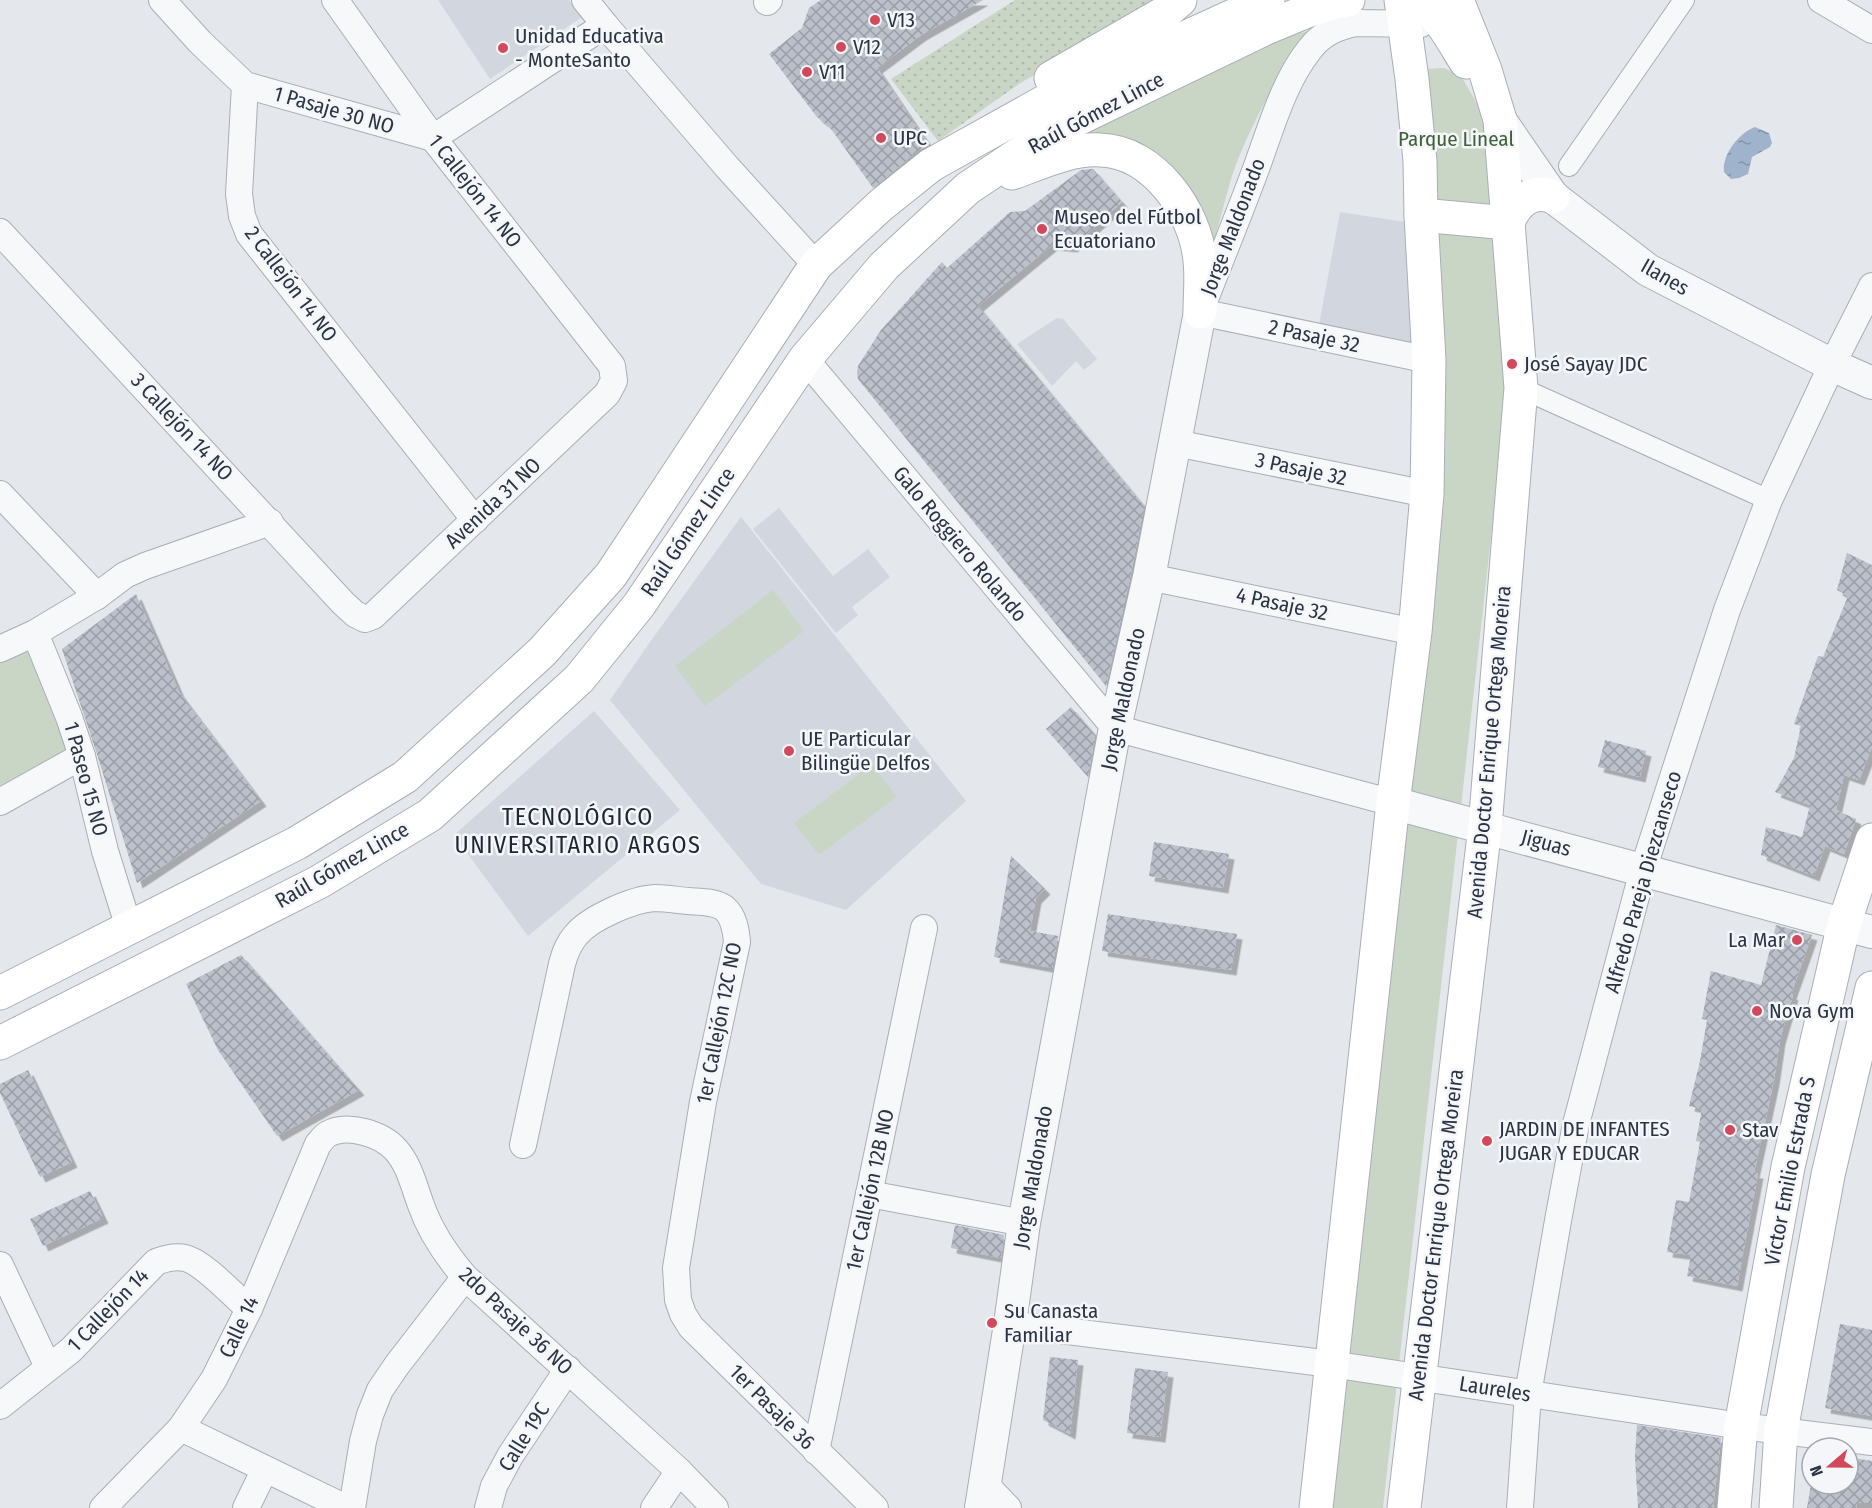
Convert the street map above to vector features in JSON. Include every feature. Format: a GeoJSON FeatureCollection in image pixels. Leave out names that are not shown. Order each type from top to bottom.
{"type":"FeatureCollection","features":[{"type":"Feature","properties":{"kind":"main road"},"geometry":{"type":"LineString","coordinates":[[931,165],[979,126],[1040,84],[1166,12],[1180,0]]}},
{"type":"Feature","properties":{"kind":"main road","name":"Raúl Gómez Lince"},"geometry":{"type":"LineString","coordinates":[[0,993],[297,843],[405,777],[542,652],[611,575],[816,265],[881,205],[931,165],[1046,100],[1268,0]]}},
{"type":"Feature","properties":{"kind":"main road","name":"Raúl Gómez Lince"},"geometry":{"type":"LineString","coordinates":[[0,1043],[319,882],[430,815],[579,679],[639,605],[805,359],[884,266],[968,188],[1055,130],[1266,28],[1306,11],[1348,0]]}},
{"type":"Feature","properties":{"kind":"main road"},"geometry":{"type":"LineString","coordinates":[[1316,1508],[1393,803],[1415,632],[1427,494],[1429,360],[1417,116],[1408,8],[1431,10],[1454,7],[1500,120]]}},
{"type":"Feature","properties":{"kind":"main road","name":"Avenida Doctor Enrique Ortega Moreira"},"geometry":{"type":"LineString","coordinates":[[1404,1508],[1485,827],[1521,388],[1500,120]]}},
{"type":"Feature","properties":{"kind":"main road"},"geometry":{"type":"LineString","coordinates":[[968,188],[1073,152],[1101,150],[1119,153],[1141,162],[1174,194],[1191,225],[1200,260],[1200,312]]}},
{"type":"Feature","properties":{"kind":"main road"},"geometry":{"type":"LineString","coordinates":[[1421,215],[1508,223],[1515,208],[1526,198],[1539,194],[1553,197]]}},
{"type":"Feature","properties":{"kind":"main road","name":"Víctor Emilio Estrada S"},"geometry":{"type":"LineString","coordinates":[[1734,1508],[1742,1426],[1788,1167],[1858,928],[1872,840]]}},
{"type":"Feature","properties":{"kind":"main road","name":"Víctor Emilio Estrada S"},"geometry":{"type":"LineString","coordinates":[[1776,1508],[1781,1431],[1828,1175],[1872,988]]}},
{"type":"Feature","properties":{"kind":"main road"},"geometry":{"type":"LineString","coordinates":[[1788,1167],[1828,1175]]}},
{"type":"Feature","properties":{"kind":"street"},"geometry":{"type":"LineString","coordinates":[[162,0],[200,42],[245,85]]}},
{"type":"Feature","properties":{"kind":"street","name":"1 Callejón 14 NO"},"geometry":{"type":"LineString","coordinates":[[335,0],[433,138],[612,366],[614,381]]}},
{"type":"Feature","properties":{"kind":"street"},"geometry":{"type":"LineString","coordinates":[[585,0],[605,26],[816,265]]}},
{"type":"Feature","properties":{"kind":"street"},"geometry":{"type":"LineString","coordinates":[[1569,166],[1684,0]]}},
{"type":"Feature","properties":{"kind":"street"},"geometry":{"type":"LineString","coordinates":[[1821,0],[1872,30]]}},
{"type":"Feature","properties":{"kind":"street","name":"Jorge Maldonado"},"geometry":{"type":"LineString","coordinates":[[983,1496],[1024,1223],[1115,729],[1149,577],[1200,312],[1276,114],[1297,68],[1311,48],[1325,35],[1348,25],[1408,8]]}},
{"type":"Feature","properties":{"kind":"street"},"geometry":{"type":"LineString","coordinates":[[433,138],[605,26]]}},
{"type":"Feature","properties":{"kind":"street","name":"1 Pasaje 30 NO"},"geometry":{"type":"LineString","coordinates":[[245,85],[433,138]]}},
{"type":"Feature","properties":{"kind":"street","name":"2 Callejón 14 NO"},"geometry":{"type":"LineString","coordinates":[[245,85],[239,194],[242,216],[249,234],[475,520]]}},
{"type":"Feature","properties":{"kind":"street","name":"Ilanes"},"geometry":{"type":"LineString","coordinates":[[1500,120],[1553,197],[1648,270],[1832,365],[1872,383]]}},
{"type":"Feature","properties":{"kind":"street","name":"3 Callejón 14 NO"},"geometry":{"type":"LineString","coordinates":[[0,232],[344,603],[355,614],[365,619]]}},
{"type":"Feature","properties":{"kind":"street","name":"Alfredo Pareja Diezcanseco"},"geometry":{"type":"LineString","coordinates":[[1520,1508],[1528,1394],[1576,1124],[1643,870],[1727,609],[1769,500],[1872,286]]}},
{"type":"Feature","properties":{"kind":"street","name":"2 Pasaje 32"},"geometry":{"type":"LineString","coordinates":[[1200,312],[1429,360]]}},
{"type":"Feature","properties":{"kind":"street","name":"Galo Roggiero Rolando"},"geometry":{"type":"LineString","coordinates":[[805,359],[1115,729]]}},
{"type":"Feature","properties":{"kind":"street","name":"Avenida 31 NO"},"geometry":{"type":"LineString","coordinates":[[365,619],[373,616],[607,394],[614,381]]}},
{"type":"Feature","properties":{"kind":"street"},"geometry":{"type":"LineString","coordinates":[[1521,388],[1769,500]]}},
{"type":"Feature","properties":{"kind":"street","name":"3 Pasaje 32"},"geometry":{"type":"LineString","coordinates":[[1176,443],[1427,494]]}},
{"type":"Feature","properties":{"kind":"street"},"geometry":{"type":"LineString","coordinates":[[0,494],[97,596]]}},
{"type":"Feature","properties":{"kind":"street"},"geometry":{"type":"LineString","coordinates":[[3,642],[35,633],[97,596],[125,575],[145,566],[270,522]]}},
{"type":"Feature","properties":{"kind":"street","name":"4 Pasaje 32"},"geometry":{"type":"LineString","coordinates":[[1149,577],[1415,632]]}},
{"type":"Feature","properties":{"kind":"street","name":"1 Paseo 15 NO"},"geometry":{"type":"LineString","coordinates":[[35,633],[82,756],[105,851],[129,928]]}},
{"type":"Feature","properties":{"kind":"street","name":"Jiguas"},"geometry":{"type":"LineString","coordinates":[[1115,729],[1858,928]]}},
{"type":"Feature","properties":{"kind":"street"},"geometry":{"type":"LineString","coordinates":[[0,802],[82,756]]}},
{"type":"Feature","properties":{"kind":"street","name":"1er Callejón 12C NO"},"geometry":{"type":"LineString","coordinates":[[523,1145],[562,964],[567,947],[577,933],[590,922],[618,909],[655,898],[716,904],[726,909],[732,920],[737,942],[703,1102],[675,1268],[678,1300]]}},
{"type":"Feature","properties":{"kind":"street","name":"1er Callejón 12B NO"},"geometry":{"type":"LineString","coordinates":[[816,1451],[924,928]]}},
{"type":"Feature","properties":{"kind":"street","name":"2do Pasaje 36 NO"},"geometry":{"type":"LineString","coordinates":[[341,1130],[363,1131],[380,1138],[396,1150],[409,1171],[422,1208],[449,1259],[680,1471],[715,1508]]}},
{"type":"Feature","properties":{"kind":"street","name":"Calle 14"},"geometry":{"type":"LineString","coordinates":[[103,1508],[181,1428],[214,1378],[249,1309],[318,1144],[326,1134],[341,1130]]}},
{"type":"Feature","properties":{"kind":"street"},"geometry":{"type":"LineString","coordinates":[[869,1194],[1024,1223]]}},
{"type":"Feature","properties":{"kind":"street","name":"1 Callejón 14"},"geometry":{"type":"LineString","coordinates":[[0,1406],[71,1350],[145,1272],[156,1262],[168,1257],[184,1257],[197,1263],[249,1309]]}},
{"type":"Feature","properties":{"kind":"street"},"geometry":{"type":"LineString","coordinates":[[0,1265],[48,1367]]}},
{"type":"Feature","properties":{"kind":"street"},"geometry":{"type":"LineString","coordinates":[[352,1508],[363,1441],[380,1390],[465,1276]]}},
{"type":"Feature","properties":{"kind":"street","name":"1er Pasaje 36"},"geometry":{"type":"LineString","coordinates":[[678,1300],[691,1327],[874,1508]]}},
{"type":"Feature","properties":{"kind":"street","name":"Laureles"},"geometry":{"type":"LineString","coordinates":[[1010,1324],[1331,1364],[1742,1426],[1872,1442]]}},
{"type":"Feature","properties":{"kind":"street","name":"Calle 19C"},"geometry":{"type":"LineString","coordinates":[[488,1508],[494,1485],[510,1456],[568,1369]]}},
{"type":"Feature","properties":{"kind":"street"},"geometry":{"type":"LineString","coordinates":[[181,1428],[346,1508]]}},
{"type":"Feature","properties":{"kind":"street"},"geometry":{"type":"LineString","coordinates":[[246,1508],[265,1468]]}},
{"type":"Feature","properties":{"kind":"street"},"geometry":{"type":"LineString","coordinates":[[654,1508],[680,1471]]}},
{"type":"Feature","properties":{"kind":"street"},"geometry":{"type":"LineString","coordinates":[[983,1496],[1008,1508]]}},
{"type":"Feature","properties":{"kind":"shaded area","name":"Unidad Educativa - MonteSanto"},"geometry":{"type":"Polygon","coordinates":[[[438,0],[569,0],[582,17],[490,79],[438,0]]]}},
{"type":"Feature","properties":{"kind":"shaded area"},"geometry":{"type":"Polygon","coordinates":[[[1340,212],[1412,223],[1419,347],[1319,325],[1340,212]]]}},
{"type":"Feature","properties":{"kind":"shaded area"},"geometry":{"type":"Polygon","coordinates":[[[1057,318],[1063,319],[1097,359],[1084,370],[1076,361],[1052,386],[1017,344],[1057,318]]]}},
{"type":"Feature","properties":{"kind":"shaded area"},"geometry":{"type":"Polygon","coordinates":[[[779,508],[833,576],[868,549],[890,577],[852,607],[858,615],[836,633],[753,529],[779,508]]]}},
{"type":"Feature","properties":{"kind":"shaded area","name":"UE Particular Bilingüe Delfos"},"geometry":{"type":"Polygon","coordinates":[[[741,517],[966,801],[846,910],[761,884],[610,700],[741,517]]]}},
{"type":"Feature","properties":{"kind":"shaded area","name":"TECNOLÓGICO UNIVERSITARIO ARGOS"},"geometry":{"type":"Polygon","coordinates":[[[594,711],[680,810],[528,936],[454,835],[594,711]]]}},
{"type":"Feature","properties":{"kind":"green space"},"geometry":{"type":"Polygon","coordinates":[[[1015,0],[1159,0],[1141,15],[1022,82],[938,141],[891,79],[1015,0]]]}},
{"type":"Feature","properties":{"kind":"green space"},"geometry":{"type":"Polygon","coordinates":[[[1311,30],[1277,82],[1247,137],[1232,176],[1207,266],[1194,209],[1084,144],[1084,133],[1254,50],[1311,30]]]}},
{"type":"Feature","properties":{"kind":"green space","name":"Parque Lineal"},"geometry":{"type":"Polygon","coordinates":[[[1444,68],[1461,76],[1482,112],[1488,134],[1505,382],[1504,420],[1383,1508],[1327,1508],[1443,405],[1440,261],[1428,191],[1426,69],[1444,68]]]}},
{"type":"Feature","properties":{"kind":"green space"},"geometry":{"type":"Polygon","coordinates":[[[773,590],[804,631],[705,706],[675,666],[773,590]]]}},
{"type":"Feature","properties":{"kind":"green space"},"geometry":{"type":"Polygon","coordinates":[[[35,633],[82,756],[0,802],[0,652],[35,633]]]}},
{"type":"Feature","properties":{"kind":"green space"},"geometry":{"type":"Polygon","coordinates":[[[872,764],[897,797],[819,855],[794,823],[872,764]]]}},
{"type":"Feature","properties":{"kind":"water"},"geometry":{"type":"Polygon","coordinates":[[[1755,127],[1769,133],[1772,143],[1770,147],[1752,157],[1748,174],[1731,179],[1724,172],[1729,151],[1743,134],[1755,127]]]}},
{"type":"Feature","properties":{"kind":"building"},"geometry":{"type":"Polygon","coordinates":[[[821,0],[983,0],[921,35],[877,68],[929,145],[919,150],[873,188],[829,126],[817,117],[769,54],[802,28],[809,8],[821,0]]]}},
{"type":"Feature","properties":{"kind":"building"},"geometry":{"type":"Polygon","coordinates":[[[1093,169],[1122,202],[1072,247],[1052,245],[978,306],[1144,506],[1106,686],[858,379],[857,373],[858,366],[881,330],[942,262],[947,268],[1010,212],[1025,211],[1081,170],[1093,169]]]}},
{"type":"Feature","properties":{"kind":"building"},"geometry":{"type":"Polygon","coordinates":[[[1847,553],[1872,565],[1872,747],[1859,780],[1844,775],[1836,810],[1856,819],[1844,854],[1825,846],[1814,876],[1761,855],[1766,827],[1802,837],[1810,805],[1775,792],[1794,758],[1801,726],[1794,724],[1818,656],[1823,657],[1848,596],[1837,590],[1847,553]]]}},
{"type":"Feature","properties":{"kind":"building"},"geometry":{"type":"Polygon","coordinates":[[[136,594],[179,692],[261,801],[137,883],[62,649],[136,594]]]}},
{"type":"Feature","properties":{"kind":"building"},"geometry":{"type":"Polygon","coordinates":[[[1071,707],[1095,735],[1088,777],[1046,729],[1071,707]]]}},
{"type":"Feature","properties":{"kind":"building"},"geometry":{"type":"Polygon","coordinates":[[[1605,740],[1646,751],[1640,777],[1598,767],[1605,740]]]}},
{"type":"Feature","properties":{"kind":"building"},"geometry":{"type":"Polygon","coordinates":[[[1154,842],[1229,854],[1223,888],[1149,876],[1154,842]]]}},
{"type":"Feature","properties":{"kind":"building"},"geometry":{"type":"Polygon","coordinates":[[[1011,856],[1045,889],[1036,898],[1030,931],[1058,936],[1052,968],[994,957],[1011,856]]]}},
{"type":"Feature","properties":{"kind":"building"},"geometry":{"type":"Polygon","coordinates":[[[1108,914],[1237,934],[1231,970],[1102,951],[1108,914]]]}},
{"type":"Feature","properties":{"kind":"building"},"geometry":{"type":"Polygon","coordinates":[[[1776,925],[1812,935],[1791,994],[1793,995],[1780,1039],[1774,1080],[1754,1173],[1758,1173],[1737,1286],[1687,1276],[1691,1255],[1667,1252],[1676,1200],[1689,1202],[1700,1142],[1696,1141],[1702,1109],[1689,1106],[1707,1020],[1702,1019],[1711,971],[1761,985],[1776,925]]]}},
{"type":"Feature","properties":{"kind":"building"},"geometry":{"type":"Polygon","coordinates":[[[241,955],[359,1090],[277,1136],[218,1050],[186,984],[241,955]]]}},
{"type":"Feature","properties":{"kind":"building"},"geometry":{"type":"Polygon","coordinates":[[[28,1070],[72,1162],[40,1177],[0,1093],[0,1084],[28,1070]]]}},
{"type":"Feature","properties":{"kind":"building"},"geometry":{"type":"Polygon","coordinates":[[[90,1191],[103,1218],[43,1246],[30,1219],[90,1191]]]}},
{"type":"Feature","properties":{"kind":"building"},"geometry":{"type":"Polygon","coordinates":[[[955,1225],[1004,1235],[1001,1258],[951,1248],[955,1225]]]}},
{"type":"Feature","properties":{"kind":"building"},"geometry":{"type":"Polygon","coordinates":[[[1840,1324],[1872,1330],[1872,1416],[1825,1408],[1840,1324]]]}},
{"type":"Feature","properties":{"kind":"building"},"geometry":{"type":"Polygon","coordinates":[[[1050,1357],[1078,1360],[1070,1434],[1043,1420],[1050,1357]]]}},
{"type":"Feature","properties":{"kind":"building"},"geometry":{"type":"Polygon","coordinates":[[[1135,1368],[1168,1372],[1160,1437],[1127,1433],[1135,1368]]]}},
{"type":"Feature","properties":{"kind":"building"},"geometry":{"type":"Polygon","coordinates":[[[1637,1425],[1721,1438],[1713,1508],[1638,1508],[1635,1457],[1637,1425]]]}},
{"type":"Feature","properties":{"kind":"building"},"geometry":{"type":"Polygon","coordinates":[[[1860,1459],[1872,1461],[1872,1503],[1857,1503],[1856,1508],[1807,1508],[1809,1496],[1860,1496],[1860,1459]]]}},
{"type":"Feature","properties":{"kind":"place","name":"V13"},"geometry":{"type":"Point","coordinates":[875,20]}},
{"type":"Feature","properties":{"kind":"place","name":"V12"},"geometry":{"type":"Point","coordinates":[841,47]}},
{"type":"Feature","properties":{"kind":"place","name":"Unidad Educativa - MonteSanto"},"geometry":{"type":"Point","coordinates":[503,48]}},
{"type":"Feature","properties":{"kind":"place","name":"V11"},"geometry":{"type":"Point","coordinates":[807,72]}},
{"type":"Feature","properties":{"kind":"place","name":"UPC"},"geometry":{"type":"Point","coordinates":[881,138]}},
{"type":"Feature","properties":{"kind":"place","name":"Museo del Fútbol Ecuatoriano"},"geometry":{"type":"Point","coordinates":[1042,229]}},
{"type":"Feature","properties":{"kind":"place","name":"José Sayay JDC"},"geometry":{"type":"Point","coordinates":[1512,364]}},
{"type":"Feature","properties":{"kind":"place","name":"UE Particular Bilingüe Delfos"},"geometry":{"type":"Point","coordinates":[789,751]}},
{"type":"Feature","properties":{"kind":"place","name":"La Mar"},"geometry":{"type":"Point","coordinates":[1797,940]}},
{"type":"Feature","properties":{"kind":"place","name":"Nova Gym"},"geometry":{"type":"Point","coordinates":[1757,1011]}},
{"type":"Feature","properties":{"kind":"place","name":"Stav"},"geometry":{"type":"Point","coordinates":[1730,1130]}},
{"type":"Feature","properties":{"kind":"place","name":"JARDIN DE INFANTES JUGAR Y EDUCAR"},"geometry":{"type":"Point","coordinates":[1487,1141]}},
{"type":"Feature","properties":{"kind":"place","name":"Su Canasta Familiar"},"geometry":{"type":"Point","coordinates":[992,1323]}},
{"type":"Feature","properties":{"kind":"district","name":"TECNOLÓGICO UNIVERSITARIO ARGOS"},"geometry":{"type":"Point","coordinates":[578,831]}}]}
